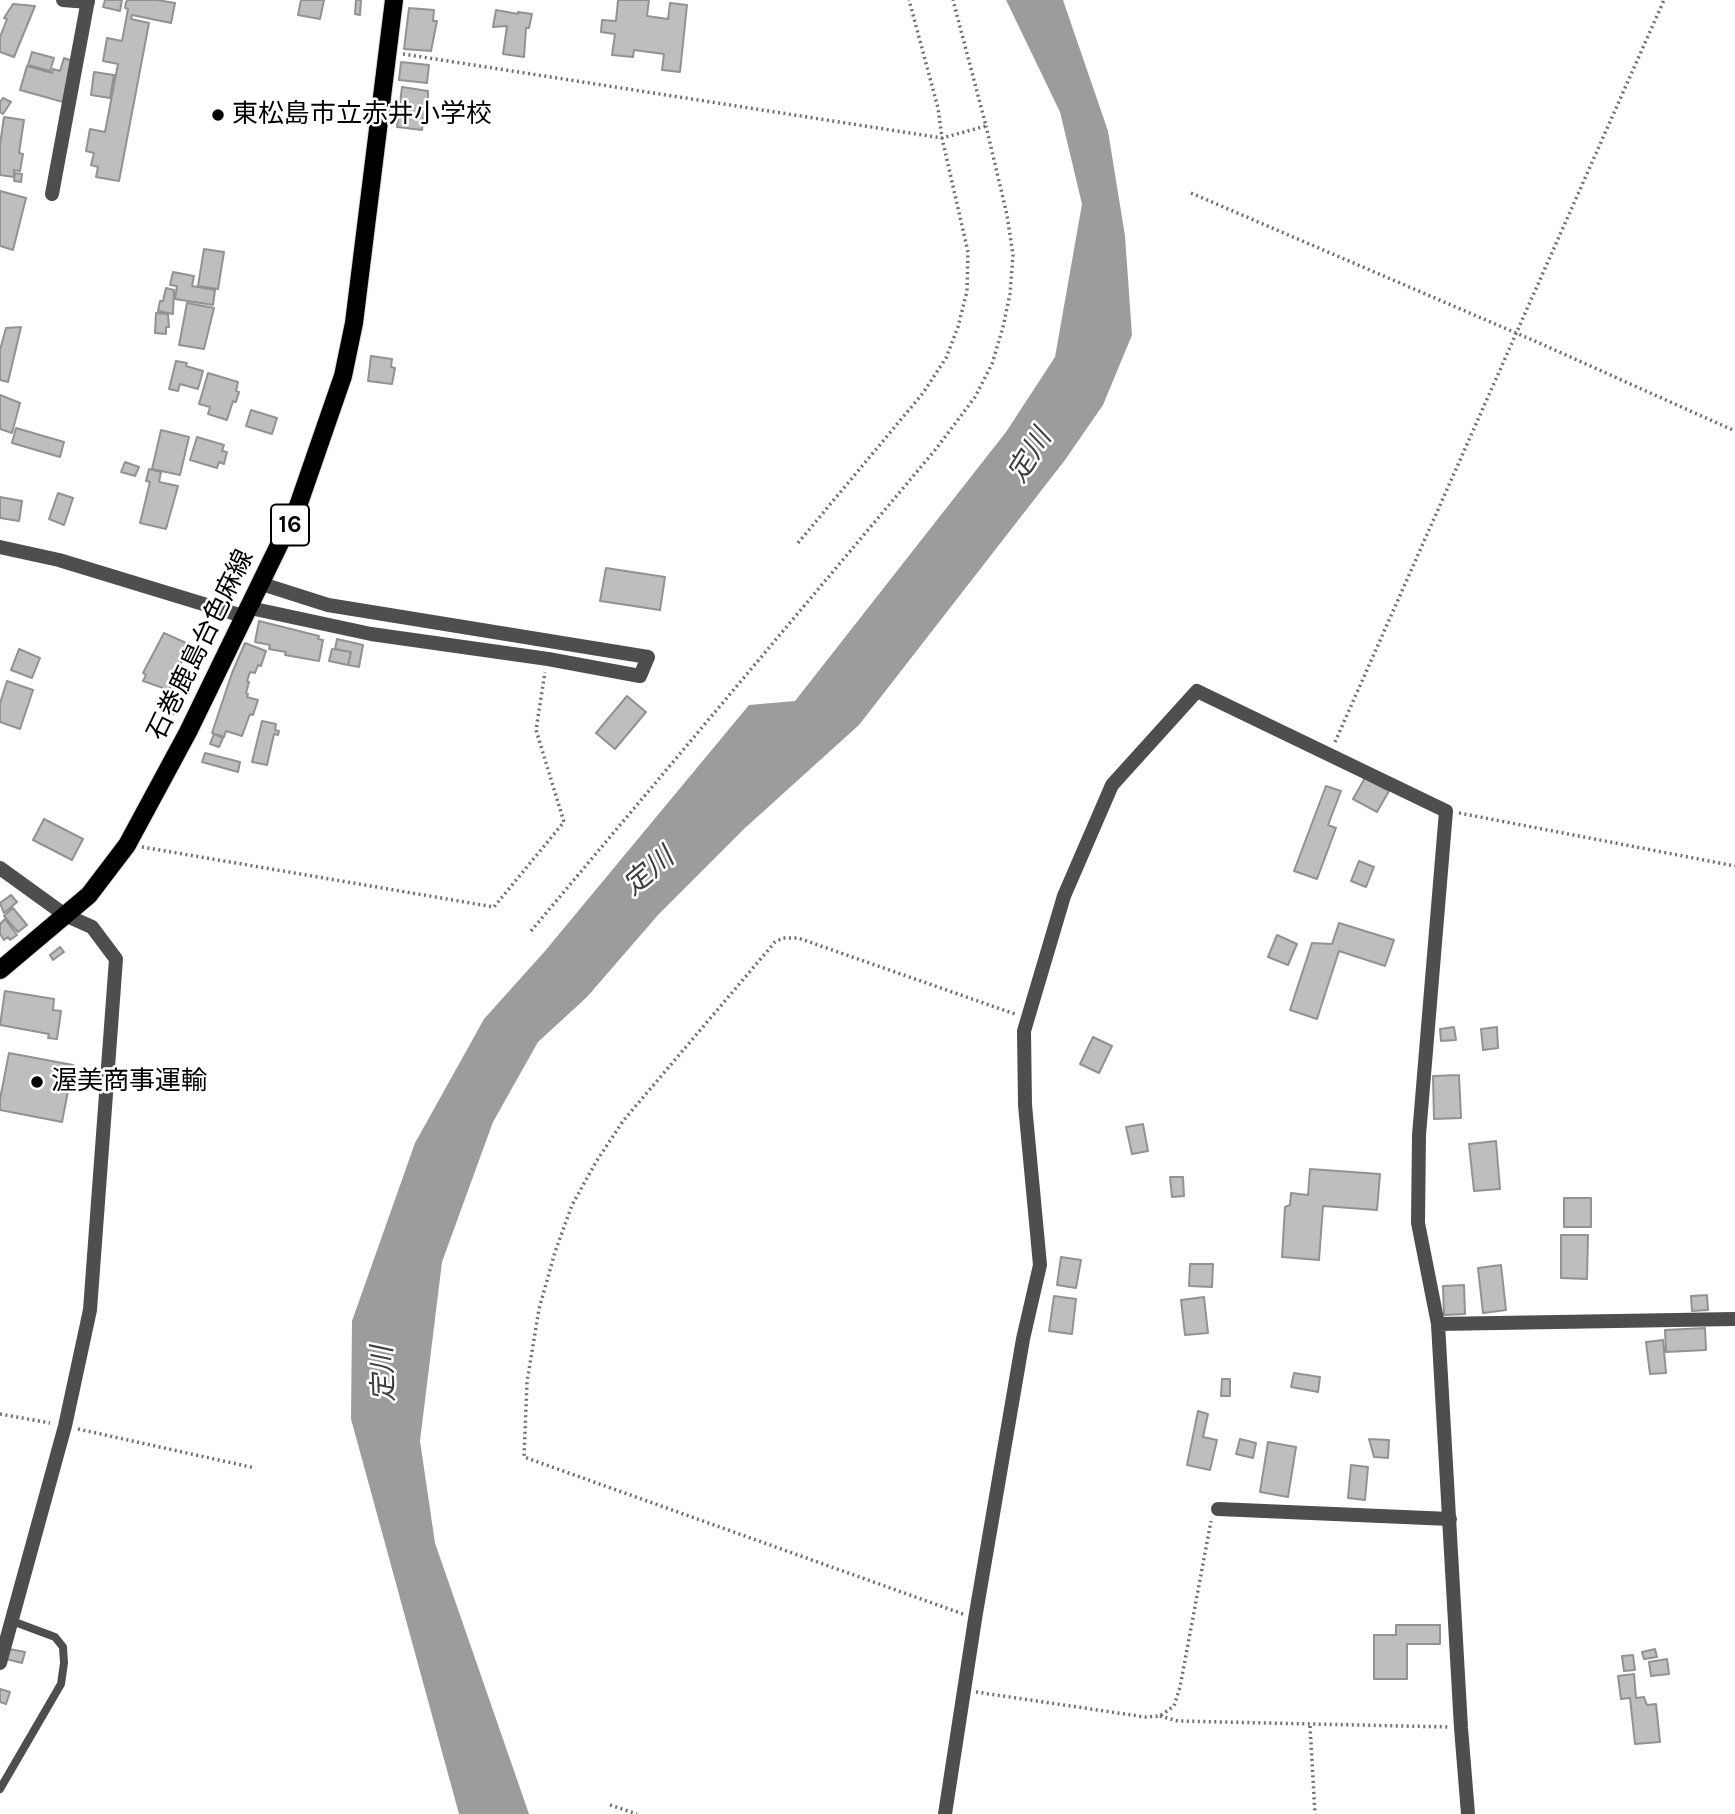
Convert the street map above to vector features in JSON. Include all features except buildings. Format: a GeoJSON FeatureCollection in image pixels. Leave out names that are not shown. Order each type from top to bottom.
{"type":"FeatureCollection","features":[{"type":"Feature","properties":{"kind":"main road","name":"石巻鹿島台色麻線"},"geometry":{"type":"LineString","coordinates":[[0,970],[89,895],[127,845],[164,780],[298,506],[343,376],[354,323],[394,0]]}},
{"type":"Feature","properties":{"kind":"street"},"geometry":{"type":"LineString","coordinates":[[52,194],[88,1],[63,0]]}},
{"type":"Feature","properties":{"kind":"street"},"geometry":{"type":"LineString","coordinates":[[0,547],[59,560],[248,612],[370,634],[548,659],[640,676],[648,657],[328,605],[262,584]]}},
{"type":"Feature","properties":{"kind":"street"},"geometry":{"type":"LineString","coordinates":[[945,1814],[1023,1339],[1040,1265],[1025,1105],[1024,1031],[1064,896],[1112,785],[1197,691],[1446,811],[1419,1135],[1418,1223],[1438,1324],[1468,1814]]}},
{"type":"Feature","properties":{"kind":"street"},"geometry":{"type":"LineString","coordinates":[[0,868],[65,915],[92,927],[116,959],[90,1310],[65,1426],[0,1663]]}},
{"type":"Feature","properties":{"kind":"street"},"geometry":{"type":"LineString","coordinates":[[1438,1324],[1735,1319]]}},
{"type":"Feature","properties":{"kind":"street"},"geometry":{"type":"LineString","coordinates":[[1218,1509],[1450,1519]]}},
{"type":"Feature","properties":{"kind":"lane"},"geometry":{"type":"LineString","coordinates":[[0,1789],[61,1684],[64,1663],[63,1647],[55,1637],[12,1621]]}},
{"type":"Feature","properties":{"kind":"path"},"geometry":{"type":"LineString","coordinates":[[798,543],[923,393],[946,358],[958,327],[967,291],[968,252],[942,138],[938,108],[909,0]]}},
{"type":"Feature","properties":{"kind":"path"},"geometry":{"type":"LineString","coordinates":[[531,931],[936,449],[975,397],[992,364],[1010,294],[1013,255],[1007,215],[953,0]]}},
{"type":"Feature","properties":{"kind":"path"},"geometry":{"type":"LineString","coordinates":[[1330,754],[1664,0]]}},
{"type":"Feature","properties":{"kind":"path"},"geometry":{"type":"LineString","coordinates":[[389,52],[942,138],[986,126]]}},
{"type":"Feature","properties":{"kind":"path"},"geometry":{"type":"LineString","coordinates":[[1191,193],[1515,332],[1735,431]]}},
{"type":"Feature","properties":{"kind":"path"},"geometry":{"type":"LineString","coordinates":[[127,845],[494,907],[564,822],[536,730],[548,659]]}},
{"type":"Feature","properties":{"kind":"path"},"geometry":{"type":"LineString","coordinates":[[1446,811],[1735,866]]}},
{"type":"Feature","properties":{"kind":"path"},"geometry":{"type":"LineString","coordinates":[[975,1619],[524,1457],[527,1382],[539,1309],[555,1252],[572,1205],[590,1173],[623,1121],[775,942],[783,938],[798,938],[1027,1018]]}},
{"type":"Feature","properties":{"kind":"path"},"geometry":{"type":"LineString","coordinates":[[0,1414],[255,1468]]}},
{"type":"Feature","properties":{"kind":"path"},"geometry":{"type":"LineString","coordinates":[[1160,1716],[1174,1706],[1180,1687],[1209,1525],[1218,1509]]}},
{"type":"Feature","properties":{"kind":"path"},"geometry":{"type":"LineString","coordinates":[[964,1690],[1145,1717],[1160,1716],[1178,1721],[1461,1728]]}},
{"type":"Feature","properties":{"kind":"path"},"geometry":{"type":"LineString","coordinates":[[1310,1726],[1315,1814]]}},
{"type":"Feature","properties":{"kind":"path"},"geometry":{"type":"LineString","coordinates":[[610,1805],[637,1814]]}},
{"type":"Feature","properties":{"kind":"water","name":"定川"},"geometry":{"type":"Polygon","coordinates":[[[1006,0],[1063,0],[1108,131],[1125,236],[1132,335],[1103,405],[1065,460],[859,725],[745,828],[658,915],[587,997],[538,1042],[493,1122],[442,1262],[420,1441],[435,1543],[529,1814],[459,1814],[351,1419],[352,1321],[415,1143],[484,1019],[545,951],[749,705],[795,701],[1006,432],[1055,357],[1082,204],[1060,112],[1006,0]]]}},
{"type":"Feature","properties":{"kind":"place","name":"東松島市立赤井小学校"},"geometry":{"type":"Point","coordinates":[218,115]}},
{"type":"Feature","properties":{"kind":"place","name":"渥美商事運輸"},"geometry":{"type":"Point","coordinates":[37,1082]}}]}
